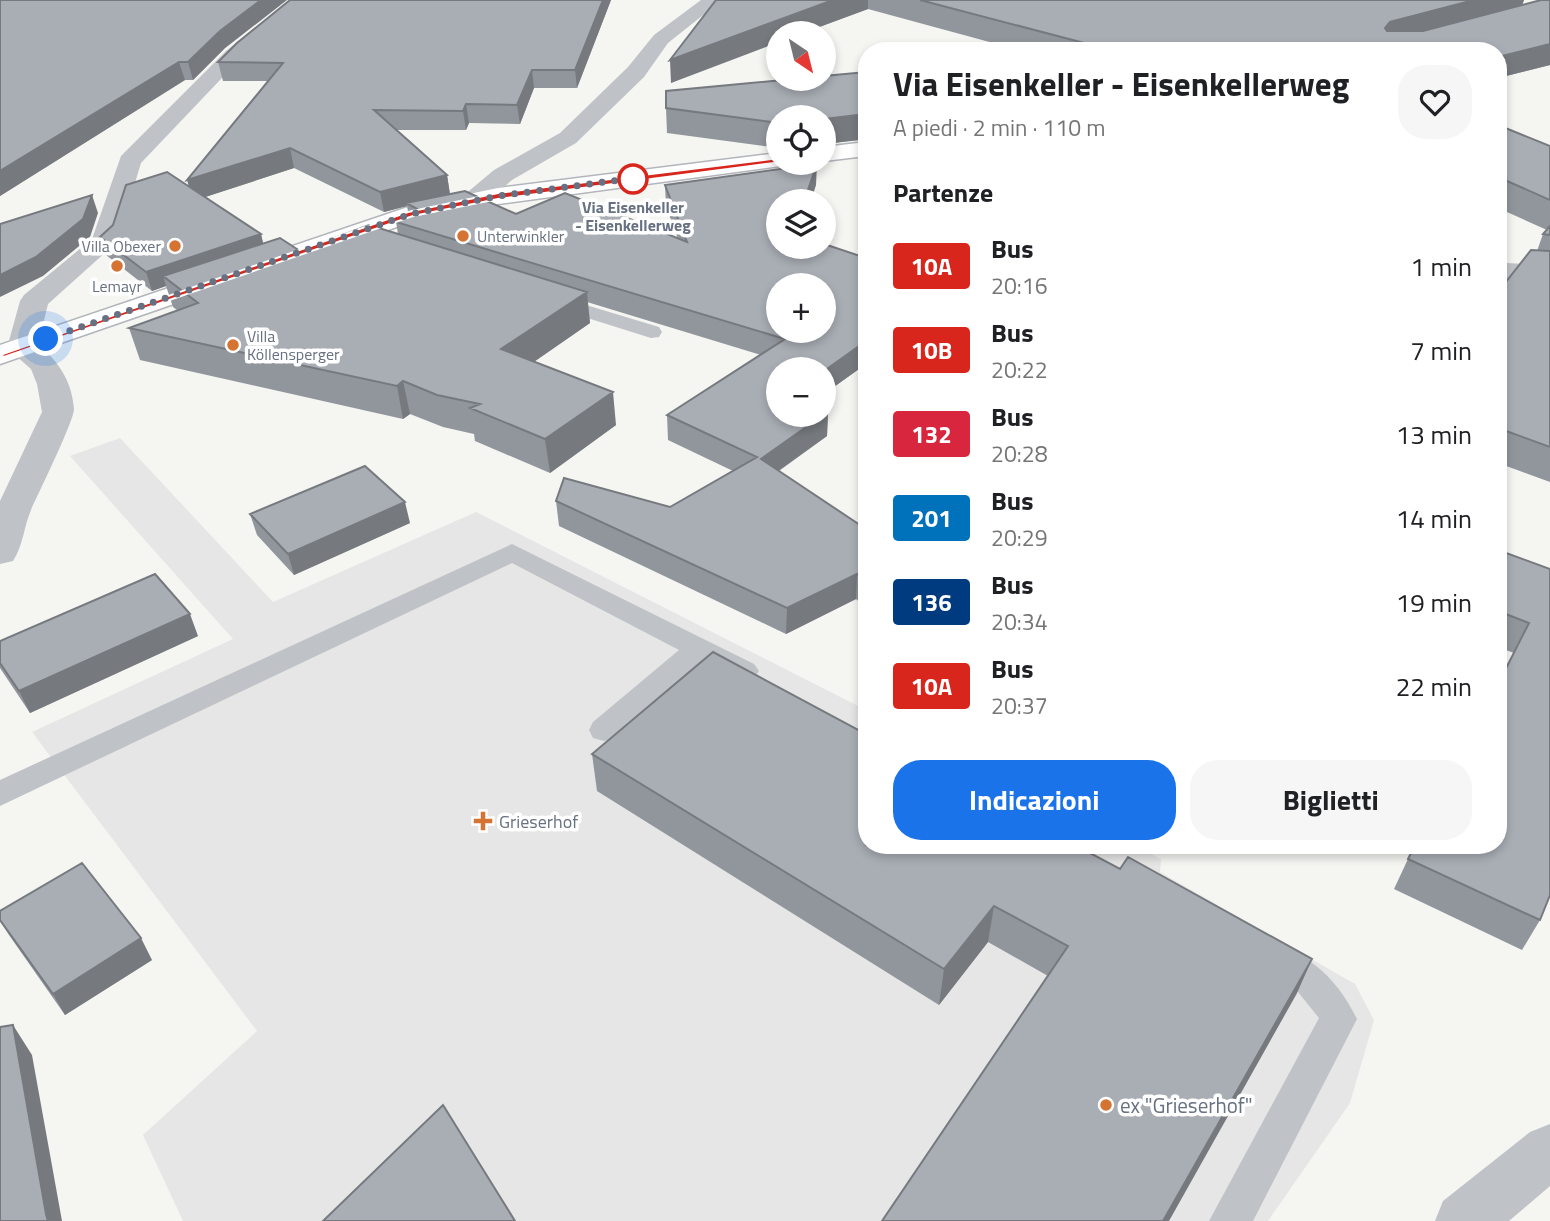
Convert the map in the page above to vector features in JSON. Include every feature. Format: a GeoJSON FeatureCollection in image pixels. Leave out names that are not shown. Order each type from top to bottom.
{"type":"FeatureCollection","features":[{"type":"Feature","properties":{"kind":"main road"},"geometry":{"type":"LineString","coordinates":[[836,153],[858,150]]}},
{"type":"Feature","properties":{"kind":"main road"},"geometry":{"type":"LineString","coordinates":[[7,351],[411,214],[472,201],[766,162]]}},
{"type":"Feature","properties":{"kind":"street"},"geometry":{"type":"LineString","coordinates":[[0,554],[5,528],[58,412],[53,384],[44,364],[7,351],[34,301],[104,242],[130,161],[233,55],[302,0]]}},
{"type":"Feature","properties":{"kind":"street"},"geometry":{"type":"LineString","coordinates":[[472,201],[503,175],[568,138],[636,72],[661,39],[713,0]]}},
{"type":"Feature","properties":{"kind":"street"},"geometry":{"type":"LineString","coordinates":[[1464,1221],[1550,1151]]}},
{"type":"Feature","properties":{"kind":"lane"},"geometry":{"type":"LineString","coordinates":[[343,235],[374,245]]}},
{"type":"Feature","properties":{"kind":"lane"},"geometry":{"type":"LineString","coordinates":[[1507,269],[1550,271]]}},
{"type":"Feature","properties":{"kind":"lane"},"geometry":{"type":"LineString","coordinates":[[534,295],[651,332]]}},
{"type":"Feature","properties":{"kind":"lane"},"geometry":{"type":"LineString","coordinates":[[0,794],[512,552],[771,686]]}},
{"type":"Feature","properties":{"kind":"lane"},"geometry":{"type":"LineString","coordinates":[[604,730],[700,647]]}},
{"type":"Feature","properties":{"kind":"lane"},"geometry":{"type":"LineString","coordinates":[[1230,1221],[1338,1019],[1326,994],[1301,974],[1242,942]]}},
{"type":"Feature","properties":{"kind":"shaded area","name":"Grieserhof"},"geometry":{"type":"Polygon","coordinates":[[[120,438],[273,602],[476,512],[858,706],[858,854],[1151,854],[1161,859],[1160,872],[1355,984],[1374,1020],[1350,1103],[1268,1221],[183,1221],[143,1135],[257,1031],[32,732],[233,639],[70,456],[120,438]]]}},
{"type":"Feature","properties":{"kind":"building"},"geometry":{"type":"Polygon","coordinates":[[[0,0],[261,0],[220,31],[188,62],[179,62],[0,171],[0,0]]]}},
{"type":"Feature","properties":{"kind":"building"},"geometry":{"type":"Polygon","coordinates":[[[290,0],[603,0],[575,70],[532,70],[517,105],[466,104],[463,111],[374,110],[447,175],[380,192],[290,148],[187,180],[283,63],[218,62],[290,0]]]}},
{"type":"Feature","properties":{"kind":"building"},"geometry":{"type":"Polygon","coordinates":[[[716,0],[833,0],[776,21],[766,21],[766,25],[670,60],[716,0]]]}},
{"type":"Feature","properties":{"kind":"building"},"geometry":{"type":"Polygon","coordinates":[[[920,0],[1474,0],[1390,22],[1385,28],[1387,31],[1423,31],[1541,0],[1550,0],[1550,44],[1507,55],[1507,42],[1080,42],[920,0]]]}},
{"type":"Feature","properties":{"kind":"building"},"geometry":{"type":"Polygon","coordinates":[[[858,73],[858,115],[836,118],[836,105],[766,105],[766,121],[666,108],[666,91],[766,82],[766,91],[836,91],[836,75],[858,73]]]}},
{"type":"Feature","properties":{"kind":"building"},"geometry":{"type":"Polygon","coordinates":[[[1507,129],[1550,146],[1550,200],[1507,181],[1507,129]]]}},
{"type":"Feature","properties":{"kind":"building"},"geometry":{"type":"Polygon","coordinates":[[[766,171],[766,175],[813,175],[808,189],[766,189],[766,259],[836,259],[836,248],[858,255],[858,347],[836,362],[836,357],[766,357],[766,427],[806,427],[761,459],[858,524],[858,575],[787,608],[556,501],[564,478],[670,507],[757,457],[667,415],[779,343],[836,343],[836,273],[766,273],[766,333],[396,222],[423,212],[406,203],[465,191],[516,214],[565,193],[687,242],[665,185],[766,171]]]}},
{"type":"Feature","properties":{"kind":"building"},"geometry":{"type":"Polygon","coordinates":[[[167,172],[261,234],[146,272],[100,237],[113,225],[126,185],[167,172]]]}},
{"type":"Feature","properties":{"kind":"building"},"geometry":{"type":"Polygon","coordinates":[[[92,195],[83,219],[36,257],[0,275],[0,224],[92,195]]]}},
{"type":"Feature","properties":{"kind":"building"},"geometry":{"type":"Polygon","coordinates":[[[369,225],[587,292],[501,349],[613,392],[545,439],[470,408],[480,404],[437,395],[403,381],[397,386],[129,328],[198,303],[163,276],[280,238],[300,251],[369,225]]]}},
{"type":"Feature","properties":{"kind":"building"},"geometry":{"type":"Polygon","coordinates":[[[1550,226],[1550,235],[1543,234],[1550,226]]]}},
{"type":"Feature","properties":{"kind":"building"},"geometry":{"type":"Polygon","coordinates":[[[1531,250],[1550,251],[1550,447],[1507,431],[1507,281],[1531,250]]]}},
{"type":"Feature","properties":{"kind":"building"},"geometry":{"type":"Polygon","coordinates":[[[365,466],[405,502],[288,554],[250,514],[365,466]]]}},
{"type":"Feature","properties":{"kind":"building"},"geometry":{"type":"Polygon","coordinates":[[[1507,553],[1550,569],[1550,895],[1540,920],[1408,859],[1410,854],[1507,854],[1507,666],[1529,623],[1507,614],[1507,553]]]}},
{"type":"Feature","properties":{"kind":"building"},"geometry":{"type":"Polygon","coordinates":[[[155,574],[190,614],[19,691],[0,663],[0,641],[155,574]]]}},
{"type":"Feature","properties":{"kind":"building"},"geometry":{"type":"Polygon","coordinates":[[[713,652],[858,730],[858,854],[1092,854],[1120,869],[1128,857],[1312,959],[1163,1221],[882,1221],[1068,946],[994,906],[944,969],[592,754],[713,652]]]}},
{"type":"Feature","properties":{"kind":"building"},"geometry":{"type":"Polygon","coordinates":[[[82,863],[141,938],[53,994],[0,920],[0,911],[82,863]]]}},
{"type":"Feature","properties":{"kind":"building"},"geometry":{"type":"Polygon","coordinates":[[[13,1025],[48,1221],[0,1221],[0,1027],[13,1025]]]}},
{"type":"Feature","properties":{"kind":"building"},"geometry":{"type":"Polygon","coordinates":[[[443,1105],[515,1221],[323,1221],[443,1105]]]}},
{"type":"Feature","properties":{"kind":"bus line","name":"10A"},"geometry":{"type":"LineString","coordinates":[[0,355],[343,235],[411,214],[498,196],[766,162]]}},
{"type":"Feature","properties":{"kind":"place","name":"Via Eisenkeller - Eisenkellerweg"},"geometry":{"type":"Point","coordinates":[633,179]}},
{"type":"Feature","properties":{"kind":"place","name":"Unterwinkler"},"geometry":{"type":"Point","coordinates":[463,236]}},
{"type":"Feature","properties":{"kind":"place","name":"Villa Obexer"},"geometry":{"type":"Point","coordinates":[175,246]}},
{"type":"Feature","properties":{"kind":"place","name":"Lemayr"},"geometry":{"type":"Point","coordinates":[117,266]}},
{"type":"Feature","properties":{"kind":"place","name":"Villa Köllensperger"},"geometry":{"type":"Point","coordinates":[233,345]}},
{"type":"Feature","properties":{"kind":"place","name":"Grieserhof"},"geometry":{"type":"Point","coordinates":[483,821]}},
{"type":"Feature","properties":{"kind":"place","name":"ex \"Grieserhof\""},"geometry":{"type":"Point","coordinates":[1106,1105]}},
{"type":"Feature","properties":{"kind":"route"},"geometry":{"type":"LineString","coordinates":[[46,339],[343,235],[411,214],[498,196],[643,177],[633,179]]}}]}
